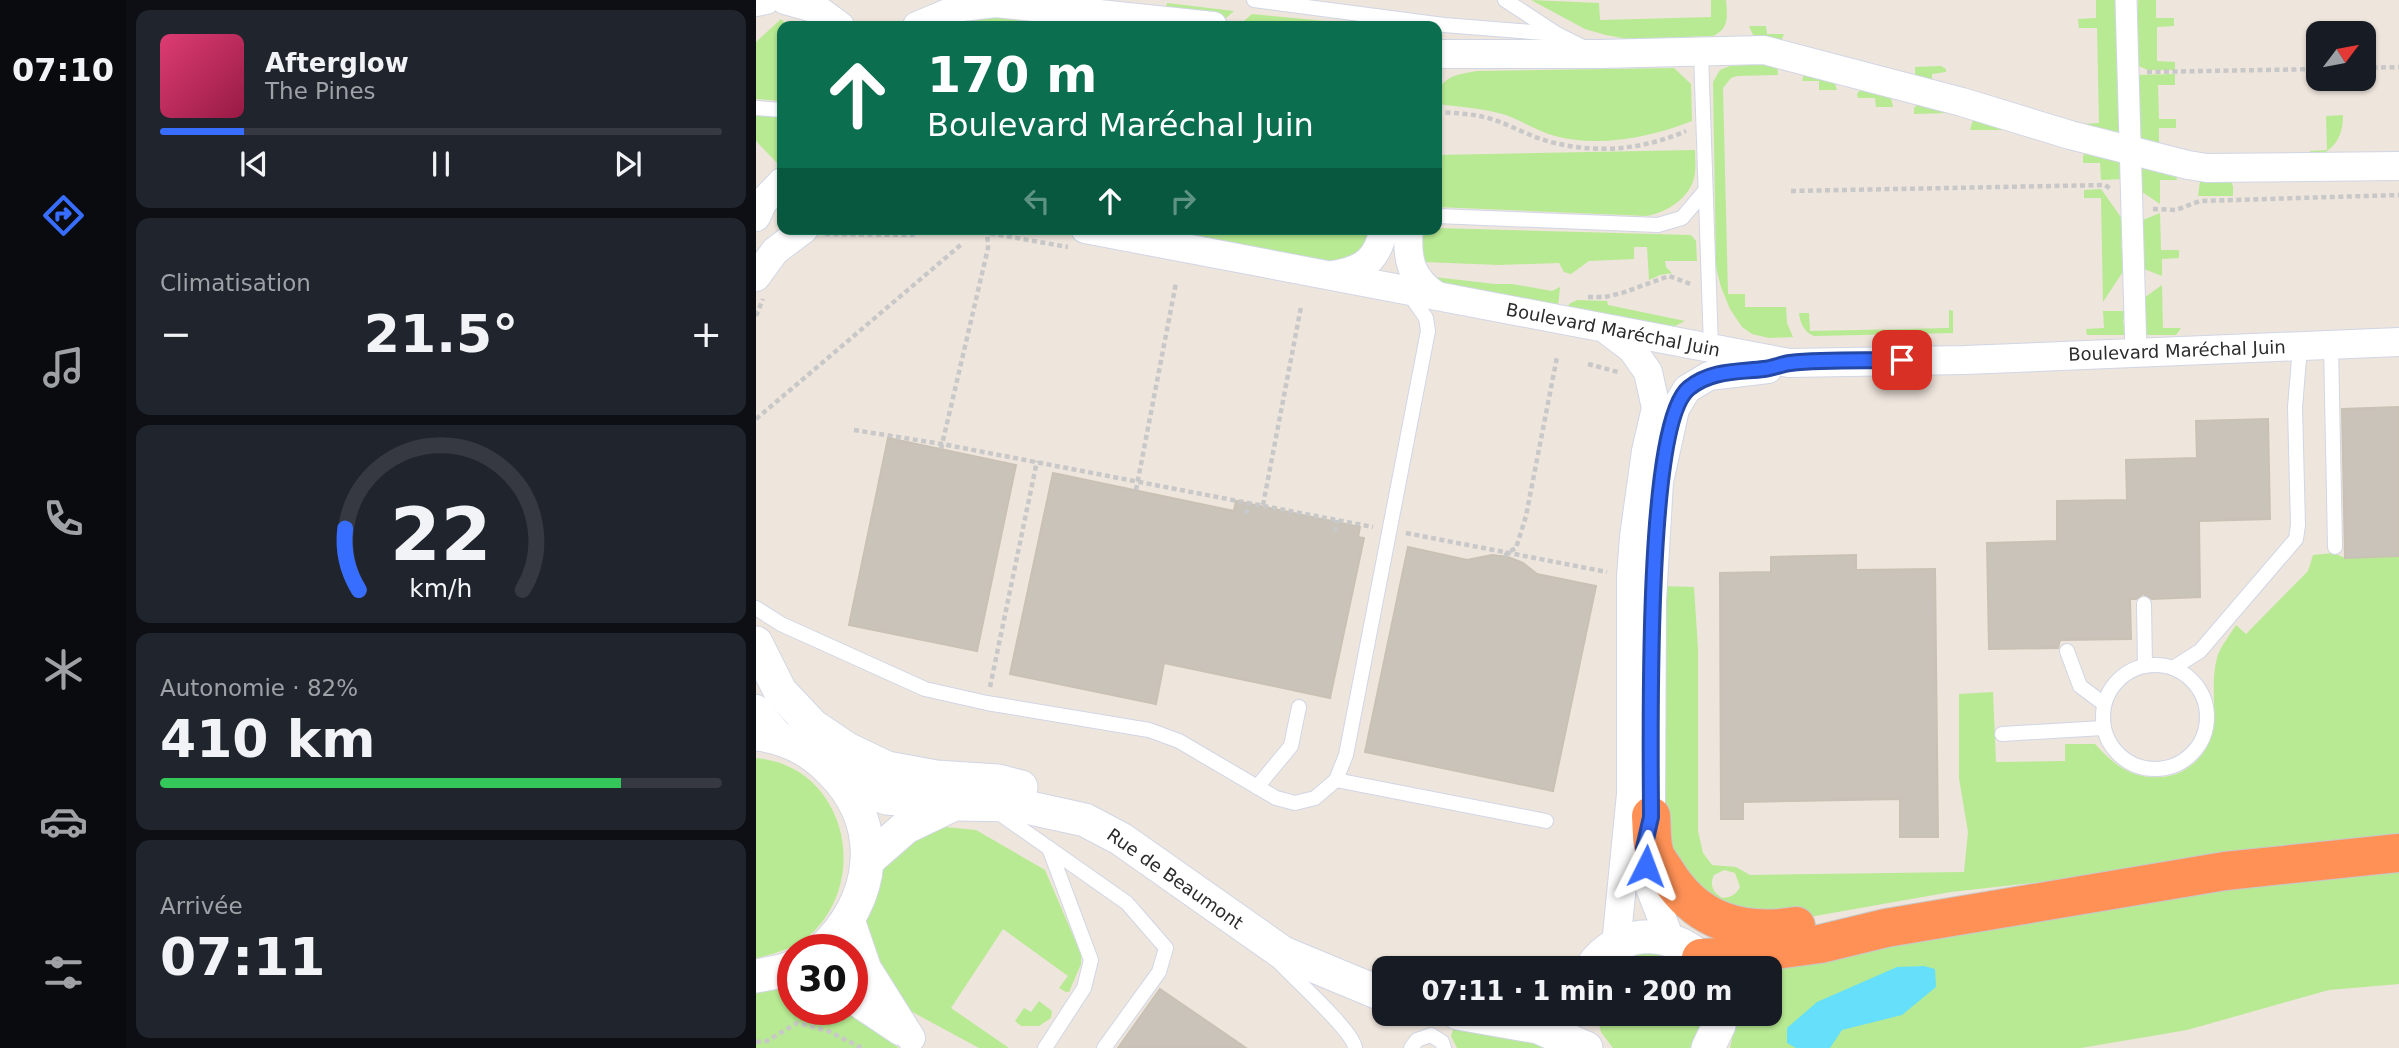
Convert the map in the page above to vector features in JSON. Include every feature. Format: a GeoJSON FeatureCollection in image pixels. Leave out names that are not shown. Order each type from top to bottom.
{"type":"FeatureCollection","features":[{"type":"Feature","properties":{"kind":"highway"},"geometry":{"type":"LineString","coordinates":[[1651,817],[1655,854],[1678,891],[1703,912],[1727,925],[1772,930],[1850,916],[1886,928]]}},
{"type":"Feature","properties":{"kind":"highway"},"geometry":{"type":"LineString","coordinates":[[1693,955],[1724,957],[1820,944],[1886,928],[2225,871],[2399,853]]}},
{"type":"Feature","properties":{"kind":"street"},"geometry":{"type":"LineString","coordinates":[[756,2],[765,0]]}},
{"type":"Feature","properties":{"kind":"street"},"geometry":{"type":"LineString","coordinates":[[785,0],[838,17]]}},
{"type":"Feature","properties":{"kind":"street"},"geometry":{"type":"LineString","coordinates":[[2126,0],[2136,353]]}},
{"type":"Feature","properties":{"kind":"street"},"geometry":{"type":"LineString","coordinates":[[928,21],[962,7],[989,1],[1064,5],[1178,21]]}},
{"type":"Feature","properties":{"kind":"street"},"geometry":{"type":"LineString","coordinates":[[1444,60],[1732,50],[1776,53],[2189,165],[2207,168],[2399,166]]}},
{"type":"Feature","properties":{"kind":"street"},"geometry":{"type":"LineString","coordinates":[[756,179],[777,181]]}},
{"type":"Feature","properties":{"kind":"street"},"geometry":{"type":"LineString","coordinates":[[756,217],[763,202],[777,187]]}},
{"type":"Feature","properties":{"kind":"street"},"geometry":{"type":"LineString","coordinates":[[756,277],[775,251],[796,235]]}},
{"type":"Feature","properties":{"kind":"street","name":"Boulevard Maréchal Juin"},"geometry":{"type":"LineString","coordinates":[[1117,235],[1789,363],[2399,342]]}},
{"type":"Feature","properties":{"kind":"street"},"geometry":{"type":"LineString","coordinates":[[1330,275],[1347,273],[1370,261],[1380,246],[1383,235]]}},
{"type":"Feature","properties":{"kind":"street"},"geometry":{"type":"LineString","coordinates":[[1408,235],[1409,263],[1418,280],[1437,296]]}},
{"type":"Feature","properties":{"kind":"street"},"geometry":{"type":"LineString","coordinates":[[1604,328],[1632,349],[1648,372],[1656,408],[1642,485],[1652,601],[1651,817],[1644,848],[1648,883],[1693,955]]}},
{"type":"Feature","properties":{"kind":"street"},"geometry":{"type":"LineString","coordinates":[[1616,945],[1631,793],[1631,576],[1645,539],[1675,409],[1687,389],[1709,376],[1768,369],[1789,363]]}},
{"type":"Feature","properties":{"kind":"street"},"geometry":{"type":"LineString","coordinates":[[756,643],[780,691],[813,726],[847,749],[887,768],[936,777],[998,781],[1044,794],[1085,820]]}},
{"type":"Feature","properties":{"kind":"street"},"geometry":{"type":"LineString","coordinates":[[756,709],[768,736],[817,756],[845,784],[863,821],[867,841],[865,881],[850,918],[838,934]]}},
{"type":"Feature","properties":{"kind":"street","name":"Rue de Beaumont"},"geometry":{"type":"LineString","coordinates":[[845,784],[887,799],[1017,805],[1085,820],[1121,839],[1283,953],[1372,991]]}},
{"type":"Feature","properties":{"kind":"street","name":"Rue de Beaumont"},"geometry":{"type":"LineString","coordinates":[[867,861],[906,827],[969,803]]}},
{"type":"Feature","properties":{"kind":"street"},"geometry":{"type":"LineString","coordinates":[[850,918],[867,968],[918,1043]]}},
{"type":"Feature","properties":{"kind":"street"},"geometry":{"type":"LineString","coordinates":[[1602,956],[1616,945],[1633,938],[1651,936],[1693,955]]}},
{"type":"Feature","properties":{"kind":"street"},"geometry":{"type":"LineString","coordinates":[[868,1010],[918,1043]]}},
{"type":"Feature","properties":{"kind":"street"},"geometry":{"type":"LineString","coordinates":[[1532,1026],[1586,1048]]}},
{"type":"Feature","properties":{"kind":"street"},"geometry":{"type":"LineString","coordinates":[[1583,1026],[1593,1048]]}},
{"type":"Feature","properties":{"kind":"street"},"geometry":{"type":"LineString","coordinates":[[1708,1048],[1719,1026]]}},
{"type":"Feature","properties":{"kind":"lane"},"geometry":{"type":"LineString","coordinates":[[1254,0],[1420,21]]}},
{"type":"Feature","properties":{"kind":"lane"},"geometry":{"type":"LineString","coordinates":[[1506,0],[1557,34],[1599,54]]}},
{"type":"Feature","properties":{"kind":"lane"},"geometry":{"type":"LineString","coordinates":[[1442,24],[1557,34]]}},
{"type":"Feature","properties":{"kind":"lane"},"geometry":{"type":"LineString","coordinates":[[1701,53],[1711,347]]}},
{"type":"Feature","properties":{"kind":"lane"},"geometry":{"type":"LineString","coordinates":[[756,108],[777,110]]}},
{"type":"Feature","properties":{"kind":"lane"},"geometry":{"type":"LineString","coordinates":[[1442,216],[1658,225],[1682,218],[1704,192]]}},
{"type":"Feature","properties":{"kind":"lane"},"geometry":{"type":"LineString","coordinates":[[756,608],[793,630],[925,689],[987,703],[1149,730],[1179,741],[1276,799],[1295,803],[1315,798],[1336,780],[1346,755],[1428,331],[1426,318],[1407,291]]}},
{"type":"Feature","properties":{"kind":"lane"},"geometry":{"type":"LineString","coordinates":[[2331,345],[2335,547]]}},
{"type":"Feature","properties":{"kind":"lane"},"geometry":{"type":"LineString","coordinates":[[2173,668],[2200,651],[2296,539],[2298,525],[2295,407],[2300,346]]}},
{"type":"Feature","properties":{"kind":"lane"},"geometry":{"type":"LineString","coordinates":[[2144,604],[2145,666]]}},
{"type":"Feature","properties":{"kind":"lane"},"geometry":{"type":"LineString","coordinates":[[2067,650],[2080,686],[2104,704]]}},
{"type":"Feature","properties":{"kind":"lane"},"geometry":{"type":"LineString","coordinates":[[2152,665],[2173,668],[2185,674],[2197,686],[2205,702],[2208,718],[2205,735],[2197,750],[2168,769],[2151,770],[2135,766],[2120,757],[2103,728],[2104,704],[2120,678],[2135,668],[2152,665]]}},
{"type":"Feature","properties":{"kind":"lane"},"geometry":{"type":"LineString","coordinates":[[1257,787],[1291,746],[1299,707]]}},
{"type":"Feature","properties":{"kind":"lane"},"geometry":{"type":"LineString","coordinates":[[2002,734],[2103,728]]}},
{"type":"Feature","properties":{"kind":"lane"},"geometry":{"type":"LineString","coordinates":[[1336,780],[1546,821]]}},
{"type":"Feature","properties":{"kind":"lane"},"geometry":{"type":"LineString","coordinates":[[969,803],[1049,848],[1127,902],[1166,948],[1159,972],[1104,1048]]}},
{"type":"Feature","properties":{"kind":"lane"},"geometry":{"type":"LineString","coordinates":[[1045,1048],[1084,988],[1091,960],[1049,848]]}},
{"type":"Feature","properties":{"kind":"lane"},"geometry":{"type":"LineString","coordinates":[[1250,932],[1340,1025],[1355,1043],[1355,1048]]}},
{"type":"Feature","properties":{"kind":"lane"},"geometry":{"type":"LineString","coordinates":[[1411,1048],[1417,1040],[1431,1035],[1442,1042],[1444,1048]]}},
{"type":"Feature","properties":{"kind":"path"},"geometry":{"type":"LineString","coordinates":[[2376,68],[2399,67]]}},
{"type":"Feature","properties":{"kind":"path"},"geometry":{"type":"LineString","coordinates":[[2128,73],[2306,69]]}},
{"type":"Feature","properties":{"kind":"path"},"geometry":{"type":"LineString","coordinates":[[1442,112],[1471,114],[1498,121],[1553,143],[1578,148],[1630,148],[1649,145],[1702,125]]}},
{"type":"Feature","properties":{"kind":"path"},"geometry":{"type":"LineString","coordinates":[[1791,191],[2105,185],[2132,204],[2176,211],[2200,201],[2399,195]]}},
{"type":"Feature","properties":{"kind":"path"},"geometry":{"type":"LineString","coordinates":[[941,446],[988,248],[987,235]]}},
{"type":"Feature","properties":{"kind":"path"},"geometry":{"type":"LineString","coordinates":[[756,418],[963,243]]}},
{"type":"Feature","properties":{"kind":"path"},"geometry":{"type":"LineString","coordinates":[[1579,297],[1605,297],[1669,276],[1708,289]]}},
{"type":"Feature","properties":{"kind":"path"},"geometry":{"type":"LineString","coordinates":[[1136,490],[1176,283]]}},
{"type":"Feature","properties":{"kind":"path"},"geometry":{"type":"LineString","coordinates":[[1262,505],[1301,307]]}},
{"type":"Feature","properties":{"kind":"path"},"geometry":{"type":"LineString","coordinates":[[1506,555],[1516,548],[1525,516],[1557,357]]}},
{"type":"Feature","properties":{"kind":"path"},"geometry":{"type":"LineString","coordinates":[[854,430],[1037,461],[1506,555],[1631,576]]}},
{"type":"Feature","properties":{"kind":"path"},"geometry":{"type":"LineString","coordinates":[[987,703],[1037,461]]}},
{"type":"Feature","properties":{"kind":"path"},"geometry":{"type":"LineString","coordinates":[[1246,513],[1249,502]]}},
{"type":"Feature","properties":{"kind":"path"},"geometry":{"type":"LineString","coordinates":[[1335,532],[1337,520]]}},
{"type":"Feature","properties":{"kind":"path"},"geometry":{"type":"LineString","coordinates":[[756,1042],[767,1041],[797,1023],[828,1031],[862,1048]]}},
{"type":"Feature","properties":{"kind":"green space"},"geometry":{"type":"Polygon","coordinates":[[[1531,0],[1599,3],[1600,20],[1711,17],[1711,0],[1726,0],[1727,17],[1725,26],[1713,36],[1627,39],[1585,29],[1531,0]]]}},
{"type":"Feature","properties":{"kind":"green space"},"geometry":{"type":"Polygon","coordinates":[[[2096,0],[2116,0],[2121,137],[2081,124],[2099,123],[2097,28],[2079,28],[2078,19],[2096,18],[2096,0]]]}},
{"type":"Feature","properties":{"kind":"green space"},"geometry":{"type":"Polygon","coordinates":[[[2138,0],[2156,0],[2156,18],[2174,18],[2174,26],[2157,27],[2157,61],[2175,62],[2175,70],[2148,70],[2136,65],[2138,0]]]}},
{"type":"Feature","properties":{"kind":"green space"},"geometry":{"type":"Polygon","coordinates":[[[1167,3],[1234,11],[1226,18],[1166,10],[1167,3]]]}},
{"type":"Feature","properties":{"kind":"green space"},"geometry":{"type":"Polygon","coordinates":[[[1252,14],[1325,21],[1244,21],[1252,14]]]}},
{"type":"Feature","properties":{"kind":"green space"},"geometry":{"type":"Polygon","coordinates":[[[976,15],[1035,21],[960,21],[976,15]]]}},
{"type":"Feature","properties":{"kind":"green space"},"geometry":{"type":"Polygon","coordinates":[[[777,23],[777,101],[756,99],[756,42],[777,23]]]}},
{"type":"Feature","properties":{"kind":"green space"},"geometry":{"type":"Polygon","coordinates":[[[1749,26],[1766,26],[1767,34],[1784,34],[1782,39],[1777,41],[1753,35],[1749,26]]]}},
{"type":"Feature","properties":{"kind":"green space"},"geometry":{"type":"Polygon","coordinates":[[[1777,63],[1778,75],[1737,76],[1731,78],[1723,88],[1728,294],[1745,294],[1745,307],[1786,307],[1787,323],[1793,337],[1769,338],[1752,334],[1742,327],[1730,309],[1716,267],[1713,82],[1720,70],[1730,66],[1777,63]]]}},
{"type":"Feature","properties":{"kind":"green space"},"geometry":{"type":"Polygon","coordinates":[[[1941,66],[1946,72],[1932,74],[1932,83],[1949,83],[1946,89],[1924,83],[1915,76],[1915,67],[1941,66]]]}},
{"type":"Feature","properties":{"kind":"green space"},"geometry":{"type":"Polygon","coordinates":[[[1674,68],[1691,84],[1692,121],[1642,136],[1589,141],[1555,136],[1497,113],[1442,105],[1442,86],[1448,79],[1477,71],[1674,68]]]}},
{"type":"Feature","properties":{"kind":"green space"},"geometry":{"type":"Polygon","coordinates":[[[1804,74],[1834,81],[1837,90],[1819,90],[1819,81],[1802,81],[1804,74]]]}},
{"type":"Feature","properties":{"kind":"green space"},"geometry":{"type":"Polygon","coordinates":[[[2175,74],[2175,85],[2158,85],[2159,119],[2176,119],[2176,128],[2159,128],[2159,147],[2139,141],[2140,110],[2135,75],[2175,74]]]}},
{"type":"Feature","properties":{"kind":"green space"},"geometry":{"type":"Polygon","coordinates":[[[1861,89],[1891,98],[1893,107],[1876,107],[1875,98],[1858,98],[1857,94],[1861,89]]]}},
{"type":"Feature","properties":{"kind":"green space"},"geometry":{"type":"Polygon","coordinates":[[[1918,104],[1948,113],[1914,114],[1914,108],[1918,104]]]}},
{"type":"Feature","properties":{"kind":"green space"},"geometry":{"type":"Polygon","coordinates":[[[756,113],[777,115],[777,163],[756,141],[756,113]]]}},
{"type":"Feature","properties":{"kind":"green space"},"geometry":{"type":"Polygon","coordinates":[[[2343,115],[2340,134],[2331,148],[2321,155],[2310,154],[2310,151],[2327,150],[2326,116],[2343,115]]]}},
{"type":"Feature","properties":{"kind":"green space"},"geometry":{"type":"Polygon","coordinates":[[[1973,120],[2004,127],[2005,130],[1970,130],[1973,120]]]}},
{"type":"Feature","properties":{"kind":"green space"},"geometry":{"type":"Polygon","coordinates":[[[1695,150],[1695,173],[1689,189],[1678,202],[1647,216],[1442,207],[1442,155],[1695,150]]]}},
{"type":"Feature","properties":{"kind":"green space"},"geometry":{"type":"Polygon","coordinates":[[[2086,151],[2123,159],[2124,179],[2101,180],[2100,163],[2083,163],[2086,151]]]}},
{"type":"Feature","properties":{"kind":"green space"},"geometry":{"type":"Polygon","coordinates":[[[2138,164],[2176,176],[2177,180],[2160,180],[2160,204],[2138,189],[2138,164]]]}},
{"type":"Feature","properties":{"kind":"green space"},"geometry":{"type":"Polygon","coordinates":[[[2230,180],[2233,196],[2198,196],[2200,181],[2230,180]]]}},
{"type":"Feature","properties":{"kind":"green space"},"geometry":{"type":"Polygon","coordinates":[[[2101,189],[2125,223],[2121,245],[2126,267],[2103,302],[2101,198],[2084,198],[2084,190],[2101,189]]]}},
{"type":"Feature","properties":{"kind":"green space"},"geometry":{"type":"Polygon","coordinates":[[[2160,213],[2161,250],[2179,250],[2179,258],[2162,259],[2162,276],[2139,267],[2138,222],[2160,213]]]}},
{"type":"Feature","properties":{"kind":"green space"},"geometry":{"type":"Polygon","coordinates":[[[1442,228],[1691,235],[1696,241],[1697,261],[1665,261],[1666,267],[1672,273],[1649,280],[1647,247],[1634,247],[1634,259],[1589,261],[1571,274],[1564,272],[1559,263],[1499,265],[1424,262],[1422,235],[1442,235],[1442,228]]]}},
{"type":"Feature","properties":{"kind":"green space"},"geometry":{"type":"Polygon","coordinates":[[[1195,235],[1376,235],[1343,264],[1195,235]]]}},
{"type":"Feature","properties":{"kind":"green space"},"geometry":{"type":"Polygon","coordinates":[[[1434,277],[1512,284],[1552,291],[1560,287],[1558,307],[1450,286],[1434,277]]]}},
{"type":"Feature","properties":{"kind":"green space"},"geometry":{"type":"Polygon","coordinates":[[[2162,285],[2163,328],[2181,328],[2176,335],[2141,335],[2141,300],[2162,285]]]}},
{"type":"Feature","properties":{"kind":"green space"},"geometry":{"type":"Polygon","coordinates":[[[1577,300],[1607,301],[1608,305],[1685,321],[1671,328],[1568,309],[1569,304],[1577,300]]]}},
{"type":"Feature","properties":{"kind":"green space"},"geometry":{"type":"Polygon","coordinates":[[[1949,310],[1953,311],[1953,333],[1814,336],[1803,327],[1799,313],[1809,313],[1810,331],[1949,328],[1949,310]]]}},
{"type":"Feature","properties":{"kind":"green space"},"geometry":{"type":"Polygon","coordinates":[[[2103,311],[2126,311],[2123,321],[2126,335],[2087,335],[2086,329],[2104,328],[2103,311]]]}},
{"type":"Feature","properties":{"kind":"green space"},"geometry":{"type":"Polygon","coordinates":[[[2334,553],[2345,558],[2399,556],[2399,838],[2245,859],[1951,892],[1770,924],[1711,908],[1665,853],[1662,586],[1694,587],[1698,649],[1698,831],[1703,853],[1712,865],[1736,867],[1750,875],[1964,872],[1968,832],[1959,778],[1959,694],[1993,692],[1996,762],[2065,761],[2065,744],[2095,744],[2116,764],[2131,773],[2149,777],[2178,774],[2193,764],[2210,741],[2214,714],[2214,672],[2218,654],[2225,641],[2236,625],[2246,634],[2308,571],[2313,555],[2334,553]],[[1724,870],[1714,875],[1713,888],[1723,898],[1733,895],[1740,887],[1735,873],[1724,870]]]}},
{"type":"Feature","properties":{"kind":"green space"},"geometry":{"type":"Polygon","coordinates":[[[756,758],[786,765],[810,780],[828,802],[839,827],[844,855],[840,884],[829,911],[811,934],[777,934],[777,952],[756,958],[756,758]]]}},
{"type":"Feature","properties":{"kind":"green space"},"geometry":{"type":"Polygon","coordinates":[[[945,827],[976,830],[1045,870],[1081,954],[1081,964],[1069,992],[1066,992],[1059,988],[1068,976],[1003,929],[951,1008],[1009,1048],[979,1048],[905,1008],[883,980],[866,922],[878,875],[888,857],[923,832],[945,827]]]}},
{"type":"Feature","properties":{"kind":"green space"},"geometry":{"type":"Polygon","coordinates":[[[2399,869],[2399,984],[2329,990],[2187,1030],[2081,1048],[1730,1048],[1735,1026],[1782,1026],[1782,966],[2149,896],[2399,869]]]}},
{"type":"Feature","properties":{"kind":"green space"},"geometry":{"type":"Polygon","coordinates":[[[1658,951],[1668,956],[1629,956],[1658,951]]]}},
{"type":"Feature","properties":{"kind":"green space"},"geometry":{"type":"Polygon","coordinates":[[[777,987],[777,1025],[866,1025],[899,1048],[756,1048],[756,989],[777,987]]]}},
{"type":"Feature","properties":{"kind":"green space"},"geometry":{"type":"Polygon","coordinates":[[[1039,1001],[1052,1011],[1051,1018],[1039,1026],[1021,1026],[1015,1021],[1024,1008],[1031,1012],[1039,1001]]]}},
{"type":"Feature","properties":{"kind":"green space"},"geometry":{"type":"Polygon","coordinates":[[[1454,1026],[1530,1033],[1552,1048],[1457,1048],[1451,1036],[1454,1026]]]}},
{"type":"Feature","properties":{"kind":"green space"},"geometry":{"type":"Polygon","coordinates":[[[1599,1026],[1702,1026],[1690,1048],[1613,1048],[1599,1026]]]}},
{"type":"Feature","properties":{"kind":"water"},"geometry":{"type":"Polygon","coordinates":[[[1924,966],[1935,969],[1936,987],[1902,1015],[1842,1030],[1830,1048],[1796,1048],[1787,1043],[1787,1028],[1817,1002],[1897,967],[1924,966]]]}},
{"type":"Feature","properties":{"kind":"building"},"geometry":{"type":"Polygon","coordinates":[[[2399,407],[2399,556],[2345,558],[2342,409],[2399,407]]]}},
{"type":"Feature","properties":{"kind":"building"},"geometry":{"type":"Polygon","coordinates":[[[2268,419],[2270,519],[2199,521],[2200,597],[2152,599],[2143,594],[2136,599],[2130,599],[2131,639],[2060,640],[2058,648],[1989,649],[1987,543],[2057,541],[2057,501],[2127,500],[2126,460],[2197,458],[2196,421],[2268,419]]]}},
{"type":"Feature","properties":{"kind":"building"},"geometry":{"type":"Polygon","coordinates":[[[888,438],[1016,465],[977,651],[849,625],[888,438]]]}},
{"type":"Feature","properties":{"kind":"building"},"geometry":{"type":"Polygon","coordinates":[[[1053,473],[1234,511],[1236,501],[1360,527],[1358,537],[1364,538],[1330,698],[1164,663],[1156,704],[1010,674],[1053,473]]]}},
{"type":"Feature","properties":{"kind":"building"},"geometry":{"type":"Polygon","coordinates":[[[1408,547],[1467,560],[1492,555],[1508,557],[1523,563],[1537,574],[1596,586],[1553,791],[1365,752],[1408,547]]]}},
{"type":"Feature","properties":{"kind":"building"},"geometry":{"type":"Polygon","coordinates":[[[1856,555],[1856,570],[1935,569],[1938,837],[1900,837],[1900,799],[1743,802],[1743,819],[1721,819],[1720,573],[1771,572],[1771,557],[1856,555]]]}},
{"type":"Feature","properties":{"kind":"building"},"geometry":{"type":"Polygon","coordinates":[[[1160,989],[1246,1048],[1118,1048],[1160,989]]]}},
{"type":"Feature","properties":{"kind":"route"},"geometry":{"type":"LineString","coordinates":[[1646,866],[1644,848],[1651,817],[1652,601],[1659,482],[1675,409],[1687,389],[1709,376],[1768,369],[1789,363],[1902,360]]}}]}
